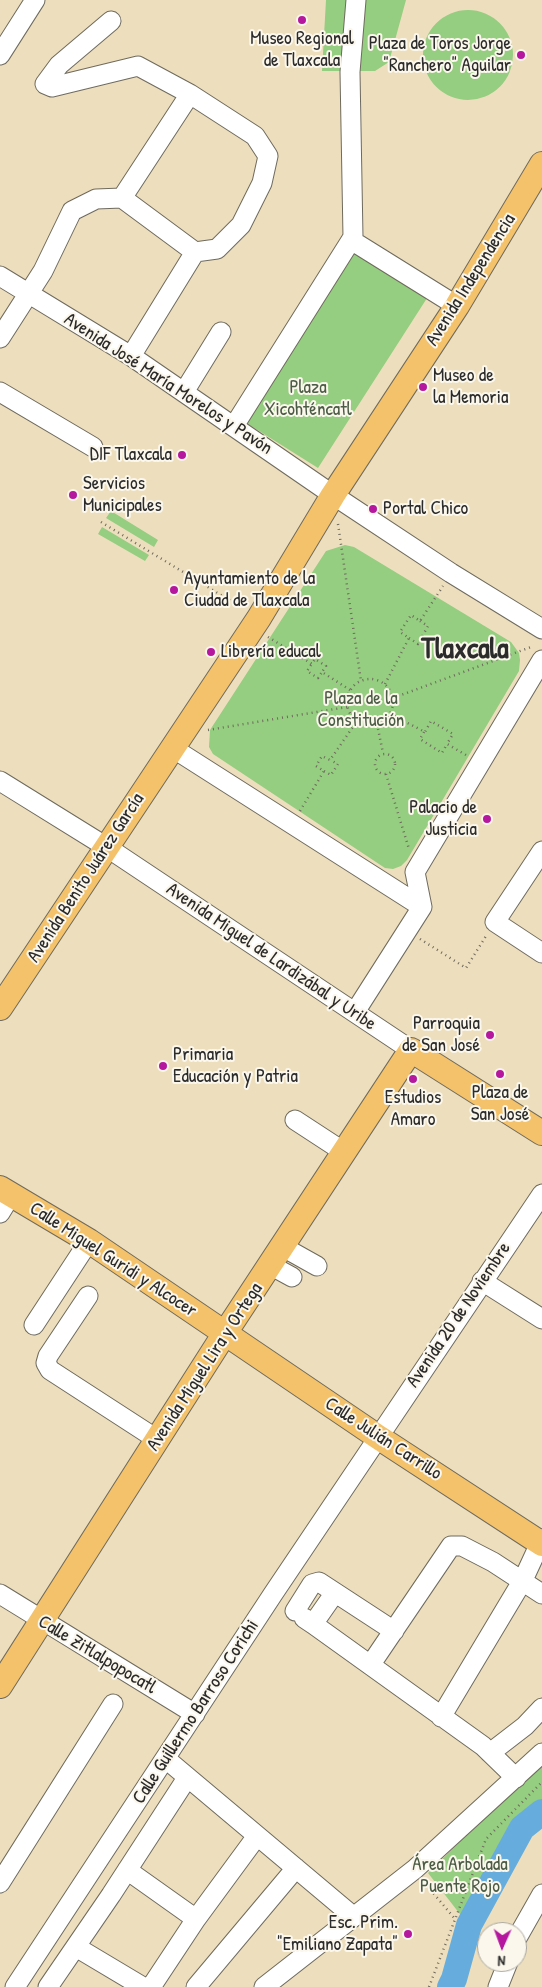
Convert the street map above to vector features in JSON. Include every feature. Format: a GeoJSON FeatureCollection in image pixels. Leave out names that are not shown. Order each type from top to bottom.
{"type":"FeatureCollection","features":[{"type":"Feature","properties":{"kind":"main road","name":"Avenida Independencia"},"geometry":{"type":"LineString","coordinates":[[333,495],[457,306],[542,164]]}},
{"type":"Feature","properties":{"kind":"main road"},"geometry":{"type":"LineString","coordinates":[[176,741],[253,627],[333,495]]}},
{"type":"Feature","properties":{"kind":"main road","name":"Avenida Benito Juárez García"},"geometry":{"type":"LineString","coordinates":[[0,1008],[108,848],[176,741]]}},
{"type":"Feature","properties":{"kind":"main road","name":"Avenida Miguel de Lardizábal y Uribe"},"geometry":{"type":"LineString","coordinates":[[411,1050],[542,1133]]}},
{"type":"Feature","properties":{"kind":"main road","name":"Avenida Miguel Lira y Ortega"},"geometry":{"type":"LineString","coordinates":[[0,1686],[226,1333],[411,1050]]}},
{"type":"Feature","properties":{"kind":"main road","name":"Calle Miguel Guridi y Alcocer"},"geometry":{"type":"LineString","coordinates":[[4,1199],[89,1241],[226,1333]]}},
{"type":"Feature","properties":{"kind":"main road","name":"Calle Julián Carrillo"},"geometry":{"type":"LineString","coordinates":[[226,1333],[378,1438],[541,1542]]}},
{"type":"Feature","properties":{"kind":"street"},"geometry":{"type":"LineString","coordinates":[[0,55],[35,0]]}},
{"type":"Feature","properties":{"kind":"street"},"geometry":{"type":"LineString","coordinates":[[234,426],[353,237],[350,72],[356,0]]}},
{"type":"Feature","properties":{"kind":"street"},"geometry":{"type":"LineString","coordinates":[[0,338],[43,271],[72,211],[96,199],[122,198],[195,252],[217,249],[240,225],[262,183],[268,156],[256,136],[190,94],[138,66],[52,88],[45,84],[59,66],[111,21]]}},
{"type":"Feature","properties":{"kind":"street"},"geometry":{"type":"LineString","coordinates":[[122,198],[190,94]]}},
{"type":"Feature","properties":{"kind":"street"},"geometry":{"type":"LineString","coordinates":[[351,240],[457,306]]}},
{"type":"Feature","properties":{"kind":"street"},"geometry":{"type":"LineString","coordinates":[[130,356],[195,252]]}},
{"type":"Feature","properties":{"kind":"street","name":"Avenida José María Morelos y Pavón"},"geometry":{"type":"LineString","coordinates":[[0,276],[130,356],[333,495]]}},
{"type":"Feature","properties":{"kind":"street"},"geometry":{"type":"LineString","coordinates":[[184,392],[221,332]]}},
{"type":"Feature","properties":{"kind":"street"},"geometry":{"type":"LineString","coordinates":[[0,392],[93,447]]}},
{"type":"Feature","properties":{"kind":"street"},"geometry":{"type":"LineString","coordinates":[[333,495],[451,573],[542,629]]}},
{"type":"Feature","properties":{"kind":"street"},"geometry":{"type":"LineString","coordinates":[[355,1012],[422,907],[416,872],[481,763],[537,653]]}},
{"type":"Feature","properties":{"kind":"street"},"geometry":{"type":"LineString","coordinates":[[176,741],[292,824],[422,907]]}},
{"type":"Feature","properties":{"kind":"street","name":"Avenida Miguel de Lardizábal y Uribe"},"geometry":{"type":"LineString","coordinates":[[0,781],[108,848],[411,1050]]}},
{"type":"Feature","properties":{"kind":"street"},"geometry":{"type":"LineString","coordinates":[[542,851],[495,922],[542,953]]}},
{"type":"Feature","properties":{"kind":"street"},"geometry":{"type":"LineString","coordinates":[[295,1120],[344,1152]]}},
{"type":"Feature","properties":{"kind":"street","name":"Avenida 20 de Noviembre"},"geometry":{"type":"LineString","coordinates":[[378,1438],[542,1194]]}},
{"type":"Feature","properties":{"kind":"street"},"geometry":{"type":"LineString","coordinates":[[34,1325],[89,1241]]}},
{"type":"Feature","properties":{"kind":"street"},"geometry":{"type":"LineString","coordinates":[[276,1256],[318,1266]]}},
{"type":"Feature","properties":{"kind":"street"},"geometry":{"type":"LineString","coordinates":[[276,1256],[292,1276]]}},
{"type":"Feature","properties":{"kind":"street"},"geometry":{"type":"LineString","coordinates":[[482,1281],[542,1318]]}},
{"type":"Feature","properties":{"kind":"street"},"geometry":{"type":"LineString","coordinates":[[88,1296],[48,1356],[46,1363],[50,1370],[158,1440]]}},
{"type":"Feature","properties":{"kind":"street","name":"Calle Guillermo Barroso Corichi"},"geometry":{"type":"LineString","coordinates":[[17,1986],[273,1594],[378,1438]]}},
{"type":"Feature","properties":{"kind":"street"},"geometry":{"type":"LineString","coordinates":[[442,1718],[523,1580],[541,1542]]}},
{"type":"Feature","properties":{"kind":"street"},"geometry":{"type":"LineString","coordinates":[[371,1664],[451,1546],[457,1544],[462,1546],[523,1580],[542,1594]]}},
{"type":"Feature","properties":{"kind":"street"},"geometry":{"type":"LineString","coordinates":[[295,1611],[314,1582],[319,1582],[334,1594],[394,1632]]}},
{"type":"Feature","properties":{"kind":"street","name":"Calle Zitlalpopocatl"},"geometry":{"type":"LineString","coordinates":[[0,1594],[42,1622],[194,1714]]}},
{"type":"Feature","properties":{"kind":"street"},"geometry":{"type":"LineString","coordinates":[[273,1594],[490,1753],[516,1778]]}},
{"type":"Feature","properties":{"kind":"street"},"geometry":{"type":"LineString","coordinates":[[313,1624],[334,1594]]}},
{"type":"Feature","properties":{"kind":"street"},"geometry":{"type":"LineString","coordinates":[[0,1883],[113,1704]]}},
{"type":"Feature","properties":{"kind":"street"},"geometry":{"type":"LineString","coordinates":[[490,1753],[524,1726],[542,1708]]}},
{"type":"Feature","properties":{"kind":"street"},"geometry":{"type":"LineString","coordinates":[[264,1987],[415,1869],[542,1754]]}},
{"type":"Feature","properties":{"kind":"street"},"geometry":{"type":"LineString","coordinates":[[166,1758],[187,1778],[354,1917]]}},
{"type":"Feature","properties":{"kind":"street"},"geometry":{"type":"LineString","coordinates":[[52,1985],[187,1778]]}},
{"type":"Feature","properties":{"kind":"street"},"geometry":{"type":"LineString","coordinates":[[151,1987],[196,1918],[257,1836]]}},
{"type":"Feature","properties":{"kind":"street"},"geometry":{"type":"LineString","coordinates":[[196,1987],[296,1868]]}},
{"type":"Feature","properties":{"kind":"street"},"geometry":{"type":"LineString","coordinates":[[127,1870],[196,1918]]}},
{"type":"Feature","properties":{"kind":"street"},"geometry":{"type":"LineString","coordinates":[[526,1922],[542,1894]]}},
{"type":"Feature","properties":{"kind":"street"},"geometry":{"type":"LineString","coordinates":[[76,1947],[130,1984]]}},
{"type":"Feature","properties":{"kind":"street"},"geometry":{"type":"LineString","coordinates":[[498,1987],[504,1972]]}},
{"type":"Feature","properties":{"kind":"path"},"geometry":{"type":"LineString","coordinates":[[333,495],[361,680]]}},
{"type":"Feature","properties":{"kind":"path"},"geometry":{"type":"LineString","coordinates":[[101,522],[234,604]]}},
{"type":"Feature","properties":{"kind":"path"},"geometry":{"type":"LineString","coordinates":[[420,621],[451,573]]}},
{"type":"Feature","properties":{"kind":"path"},"geometry":{"type":"LineString","coordinates":[[410,615],[428,626],[418,644],[409,638],[400,632],[410,615]]}},
{"type":"Feature","properties":{"kind":"path"},"geometry":{"type":"LineString","coordinates":[[253,627],[312,664]]}},
{"type":"Feature","properties":{"kind":"path"},"geometry":{"type":"LineString","coordinates":[[385,684],[409,638]]}},
{"type":"Feature","properties":{"kind":"path"},"geometry":{"type":"LineString","coordinates":[[393,698],[537,653]]}},
{"type":"Feature","properties":{"kind":"path"},"geometry":{"type":"LineString","coordinates":[[314,659],[326,666],[322,672],[318,678],[307,671],[314,659]]}},
{"type":"Feature","properties":{"kind":"path"},"geometry":{"type":"LineString","coordinates":[[322,672],[350,690]]}},
{"type":"Feature","properties":{"kind":"path"},"geometry":{"type":"LineString","coordinates":[[374,679],[385,684],[393,698],[390,714],[377,724],[370,725],[357,721],[347,707],[350,690],[361,680],[374,679]]}},
{"type":"Feature","properties":{"kind":"path"},"geometry":{"type":"LineString","coordinates":[[176,741],[347,707]]}},
{"type":"Feature","properties":{"kind":"path"},"geometry":{"type":"LineString","coordinates":[[390,714],[425,732]]}},
{"type":"Feature","properties":{"kind":"path"},"geometry":{"type":"LineString","coordinates":[[330,760],[357,721]]}},
{"type":"Feature","properties":{"kind":"path"},"geometry":{"type":"LineString","coordinates":[[432,721],[453,734],[447,744],[442,752],[420,739],[432,721]]}},
{"type":"Feature","properties":{"kind":"path"},"geometry":{"type":"LineString","coordinates":[[377,724],[383,753]]}},
{"type":"Feature","properties":{"kind":"path"},"geometry":{"type":"LineString","coordinates":[[447,744],[481,763]]}},
{"type":"Feature","properties":{"kind":"path"},"geometry":{"type":"LineString","coordinates":[[383,753],[390,754],[396,762],[395,769],[386,774],[380,772],[375,767],[377,757],[383,753]]}},
{"type":"Feature","properties":{"kind":"path"},"geometry":{"type":"LineString","coordinates":[[322,756],[330,760],[338,764],[331,775],[316,766],[322,756]]}},
{"type":"Feature","properties":{"kind":"path"},"geometry":{"type":"LineString","coordinates":[[292,824],[324,771]]}},
{"type":"Feature","properties":{"kind":"path"},"geometry":{"type":"LineString","coordinates":[[386,774],[416,872]]}},
{"type":"Feature","properties":{"kind":"path"},"geometry":{"type":"LineString","coordinates":[[407,930],[466,968],[495,922]]}},
{"type":"Feature","properties":{"kind":"path"},"geometry":{"type":"LineString","coordinates":[[429,1987],[486,1839],[542,1782]]}},
{"type":"Feature","properties":{"kind":"path"},"geometry":{"type":"LineString","coordinates":[[415,1869],[455,1919]]}},
{"type":"Feature","properties":{"kind":"green space"},"geometry":{"type":"Polygon","coordinates":[[[326,0],[406,0],[389,62],[375,71],[322,71],[326,0]]]}},
{"type":"Feature","properties":{"kind":"green space"},"geometry":{"type":"Polygon","coordinates":[[[468,10],[485,13],[500,23],[510,38],[513,55],[510,72],[500,87],[485,97],[468,100],[451,97],[436,87],[426,72],[423,55],[426,38],[436,23],[451,13],[468,10]]]}},
{"type":"Feature","properties":{"kind":"green space","name":"Plaza Xicohténcatl"},"geometry":{"type":"Polygon","coordinates":[[[351,249],[429,295],[318,468],[240,419],[351,249]]]}},
{"type":"Feature","properties":{"kind":"green space"},"geometry":{"type":"Polygon","coordinates":[[[111,511],[158,540],[154,547],[106,518],[111,511]]]}},
{"type":"Feature","properties":{"kind":"green space"},"geometry":{"type":"Polygon","coordinates":[[[102,527],[149,555],[145,561],[98,534],[102,527]]]}},
{"type":"Feature","properties":{"kind":"green space","name":"Plaza de la Constitución"},"geometry":{"type":"Polygon","coordinates":[[[345,545],[354,547],[511,642],[519,653],[519,671],[407,860],[401,866],[393,869],[385,868],[213,754],[209,747],[210,730],[326,551],[345,545]]]}},
{"type":"Feature","properties":{"kind":"green space","name":"Área Arbolada Puente Rojo"},"geometry":{"type":"Polygon","coordinates":[[[542,1761],[542,1805],[505,1845],[463,1918],[428,1873],[542,1761]]]}},
{"type":"Feature","properties":{"kind":"waterway"},"geometry":{"type":"LineString","coordinates":[[450,1987],[469,1925],[522,1828],[542,1812]]}},
{"type":"Feature","properties":{"kind":"place","name":"Museo Regional de Tlaxcala"},"geometry":{"type":"Point","coordinates":[302,20]}},
{"type":"Feature","properties":{"kind":"place","name":"Plaza de Toros Jorge \"Ranchero\" Aguilar"},"geometry":{"type":"Point","coordinates":[521,55]}},
{"type":"Feature","properties":{"kind":"place","name":"Museo de la Memoria"},"geometry":{"type":"Point","coordinates":[423,387]}},
{"type":"Feature","properties":{"kind":"place","name":"DIF Tlaxcala"},"geometry":{"type":"Point","coordinates":[182,455]}},
{"type":"Feature","properties":{"kind":"place","name":"Servicios Municipales"},"geometry":{"type":"Point","coordinates":[73,495]}},
{"type":"Feature","properties":{"kind":"place","name":"Portal Chico"},"geometry":{"type":"Point","coordinates":[373,509]}},
{"type":"Feature","properties":{"kind":"place","name":"Ayuntamiento de la Ciudad de Tlaxcala"},"geometry":{"type":"Point","coordinates":[174,590]}},
{"type":"Feature","properties":{"kind":"place","name":"Librería educal"},"geometry":{"type":"Point","coordinates":[211,652]}},
{"type":"Feature","properties":{"kind":"place","name":"Palacio de Justicia"},"geometry":{"type":"Point","coordinates":[487,819]}},
{"type":"Feature","properties":{"kind":"place","name":"Parroquia de San José"},"geometry":{"type":"Point","coordinates":[490,1035]}},
{"type":"Feature","properties":{"kind":"place","name":"Primaria Educación y Patria"},"geometry":{"type":"Point","coordinates":[163,1066]}},
{"type":"Feature","properties":{"kind":"place","name":"Plaza de San José"},"geometry":{"type":"Point","coordinates":[500,1074]}},
{"type":"Feature","properties":{"kind":"place","name":"Estudios Amaro"},"geometry":{"type":"Point","coordinates":[413,1079]}},
{"type":"Feature","properties":{"kind":"place","name":"Esc. Prim. \"Emiliano Zapata\""},"geometry":{"type":"Point","coordinates":[408,1934]}},
{"type":"Feature","properties":{"kind":"district","name":"Tlaxcala"},"geometry":{"type":"Point","coordinates":[465,650]}}]}
